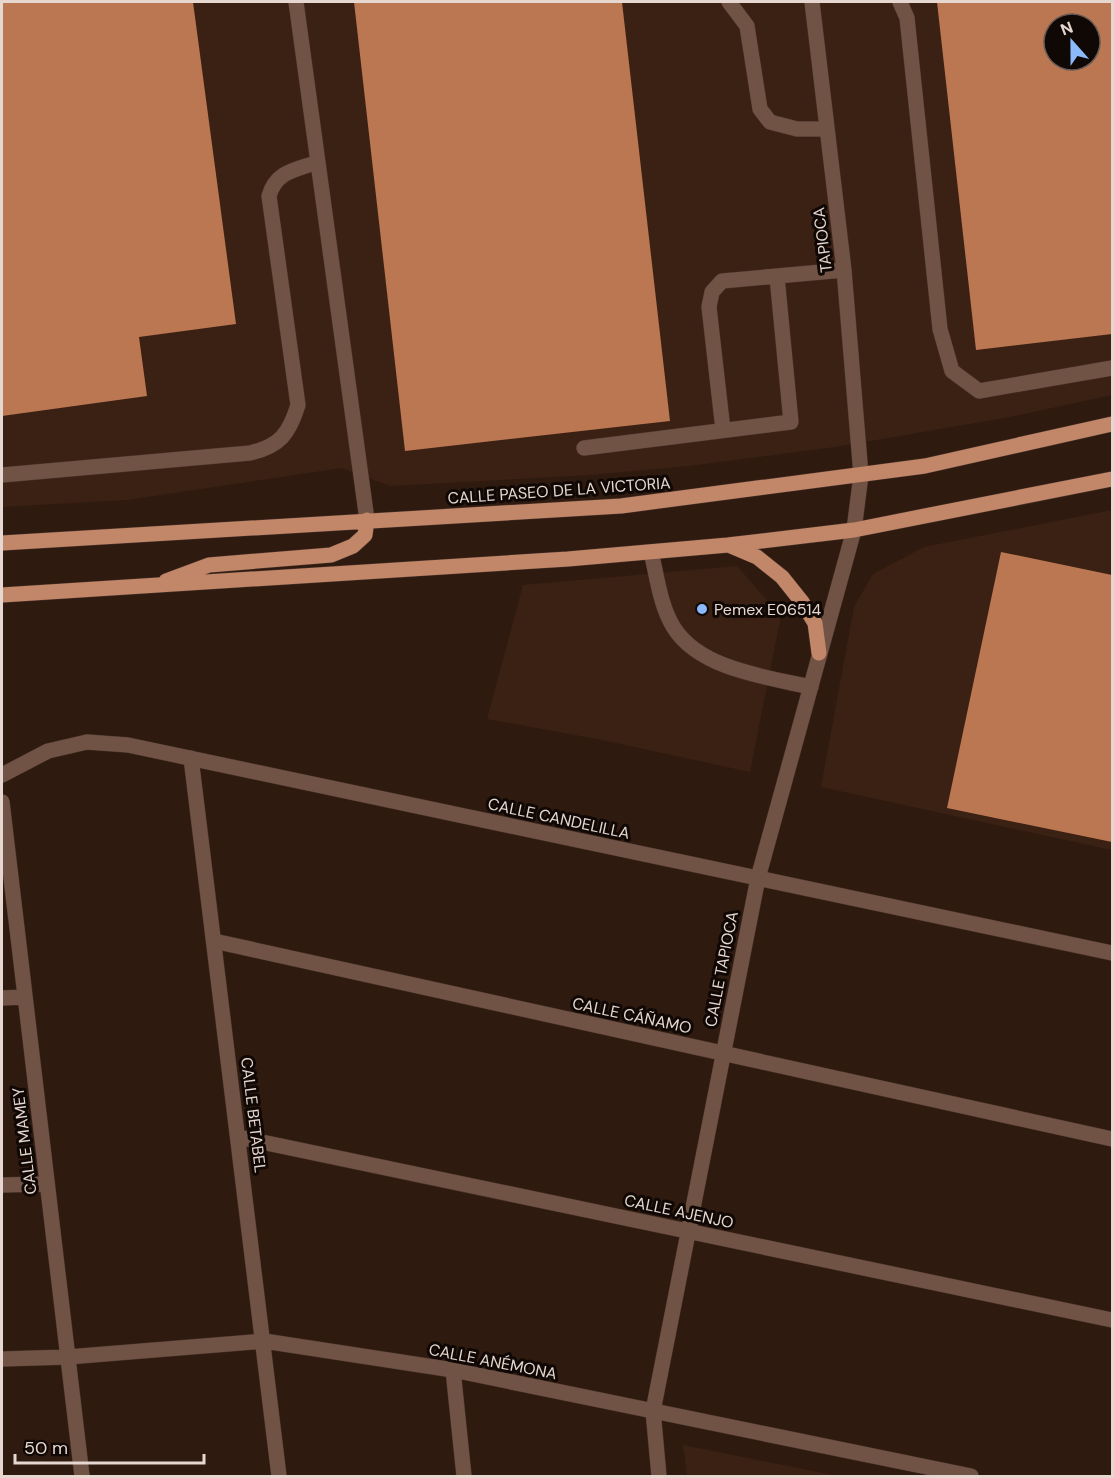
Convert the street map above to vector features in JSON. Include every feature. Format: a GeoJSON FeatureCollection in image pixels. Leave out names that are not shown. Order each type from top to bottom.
{"type":"FeatureCollection","features":[{"type":"Feature","properties":{"kind":"main road","name":"CALLE PASEO DE LA VICTORIA"},"geometry":{"type":"LineString","coordinates":[[2,543],[621,506],[925,466],[1113,424]]}},
{"type":"Feature","properties":{"kind":"main road"},"geometry":{"type":"LineString","coordinates":[[2,595],[728,545],[854,530],[1113,479]]}},
{"type":"Feature","properties":{"kind":"main road"},"geometry":{"type":"LineString","coordinates":[[158,585],[209,565],[331,555],[352,546],[364,535],[367,520]]}},
{"type":"Feature","properties":{"kind":"main road"},"geometry":{"type":"LineString","coordinates":[[728,545],[757,557],[789,585],[815,623],[819,653]]}},
{"type":"Feature","properties":{"kind":"street"},"geometry":{"type":"LineString","coordinates":[[296,2],[367,520]]}},
{"type":"Feature","properties":{"kind":"street"},"geometry":{"type":"LineString","coordinates":[[729,2],[747,26],[760,109],[770,122],[797,129],[827,129]]}},
{"type":"Feature","properties":{"kind":"street","name":"TAPIOCA"},"geometry":{"type":"LineString","coordinates":[[812,2],[844,270],[861,475]]}},
{"type":"Feature","properties":{"kind":"street"},"geometry":{"type":"LineString","coordinates":[[900,2],[907,18],[940,329],[952,371],[979,391],[1113,368]]}},
{"type":"Feature","properties":{"kind":"street"},"geometry":{"type":"LineString","coordinates":[[2,475],[250,453],[268,449],[291,429],[298,405],[269,196],[273,183],[284,174],[318,162]]}},
{"type":"Feature","properties":{"kind":"street"},"geometry":{"type":"LineString","coordinates":[[723,430],[709,307],[712,292],[722,281],[844,270]]}},
{"type":"Feature","properties":{"kind":"street"},"geometry":{"type":"LineString","coordinates":[[584,448],[791,422],[777,277]]}},
{"type":"Feature","properties":{"kind":"street","name":"CALLE TAPIOCA"},"geometry":{"type":"LineString","coordinates":[[659,1476],[653,1411],[758,878],[854,530],[861,475]]}},
{"type":"Feature","properties":{"kind":"street"},"geometry":{"type":"LineString","coordinates":[[651,552],[662,598],[673,627],[693,650],[735,668],[811,687]]}},
{"type":"Feature","properties":{"kind":"street","name":"CALLE CANDELILLA"},"geometry":{"type":"LineString","coordinates":[[2,775],[48,751],[87,742],[128,745],[1113,953]]}},
{"type":"Feature","properties":{"kind":"street","name":"CALLE BETABEL"},"geometry":{"type":"LineString","coordinates":[[192,759],[279,1476]]}},
{"type":"Feature","properties":{"kind":"street","name":"CALLE MAMEY"},"geometry":{"type":"LineString","coordinates":[[2,802],[82,1476]]}},
{"type":"Feature","properties":{"kind":"street","name":"CALLE CÁÑAMO"},"geometry":{"type":"LineString","coordinates":[[214,941],[1113,1139]]}},
{"type":"Feature","properties":{"kind":"street"},"geometry":{"type":"LineString","coordinates":[[2,998],[25,997]]}},
{"type":"Feature","properties":{"kind":"street","name":"CALLE AJENJO"},"geometry":{"type":"LineString","coordinates":[[238,1137],[1113,1320]]}},
{"type":"Feature","properties":{"kind":"street"},"geometry":{"type":"LineString","coordinates":[[2,1185],[47,1184]]}},
{"type":"Feature","properties":{"kind":"street","name":"CALLE ANÉMONA"},"geometry":{"type":"LineString","coordinates":[[2,1359],[68,1357],[264,1341],[453,1370],[971,1476]]}},
{"type":"Feature","properties":{"kind":"street"},"geometry":{"type":"LineString","coordinates":[[453,1370],[464,1476]]}},
{"type":"Feature","properties":{"kind":"shaded area"},"geometry":{"type":"Polygon","coordinates":[[[2,2],[1112,2],[1112,395],[1005,418],[835,447],[689,466],[590,475],[390,486],[342,468],[127,500],[2,507],[2,2]]]}},
{"type":"Feature","properties":{"kind":"shaded area"},"geometry":{"type":"Polygon","coordinates":[[[1112,510],[1112,850],[821,787],[854,607],[873,574],[924,547],[1112,510]]]}},
{"type":"Feature","properties":{"kind":"shaded area"},"geometry":{"type":"Polygon","coordinates":[[[737,566],[781,616],[750,772],[602,740],[487,719],[523,585],[737,566]]]}},
{"type":"Feature","properties":{"kind":"shaded area"},"geometry":{"type":"Polygon","coordinates":[[[683,1445],[838,1476],[687,1476],[683,1445]]]}},
{"type":"Feature","properties":{"kind":"building"},"geometry":{"type":"Polygon","coordinates":[[[2,2],[193,2],[236,324],[139,337],[147,396],[2,416],[2,2]]]}},
{"type":"Feature","properties":{"kind":"building"},"geometry":{"type":"Polygon","coordinates":[[[354,2],[622,2],[670,421],[405,451],[354,2]]]}},
{"type":"Feature","properties":{"kind":"building"},"geometry":{"type":"Polygon","coordinates":[[[937,2],[1112,2],[1112,334],[976,350],[937,2]]]}},
{"type":"Feature","properties":{"kind":"building"},"geometry":{"type":"Polygon","coordinates":[[[1001,552],[1112,575],[1112,842],[947,808],[1001,552]]]}},
{"type":"Feature","properties":{"kind":"place","name":"Pemex E06514"},"geometry":{"type":"Point","coordinates":[702,609]}}]}
